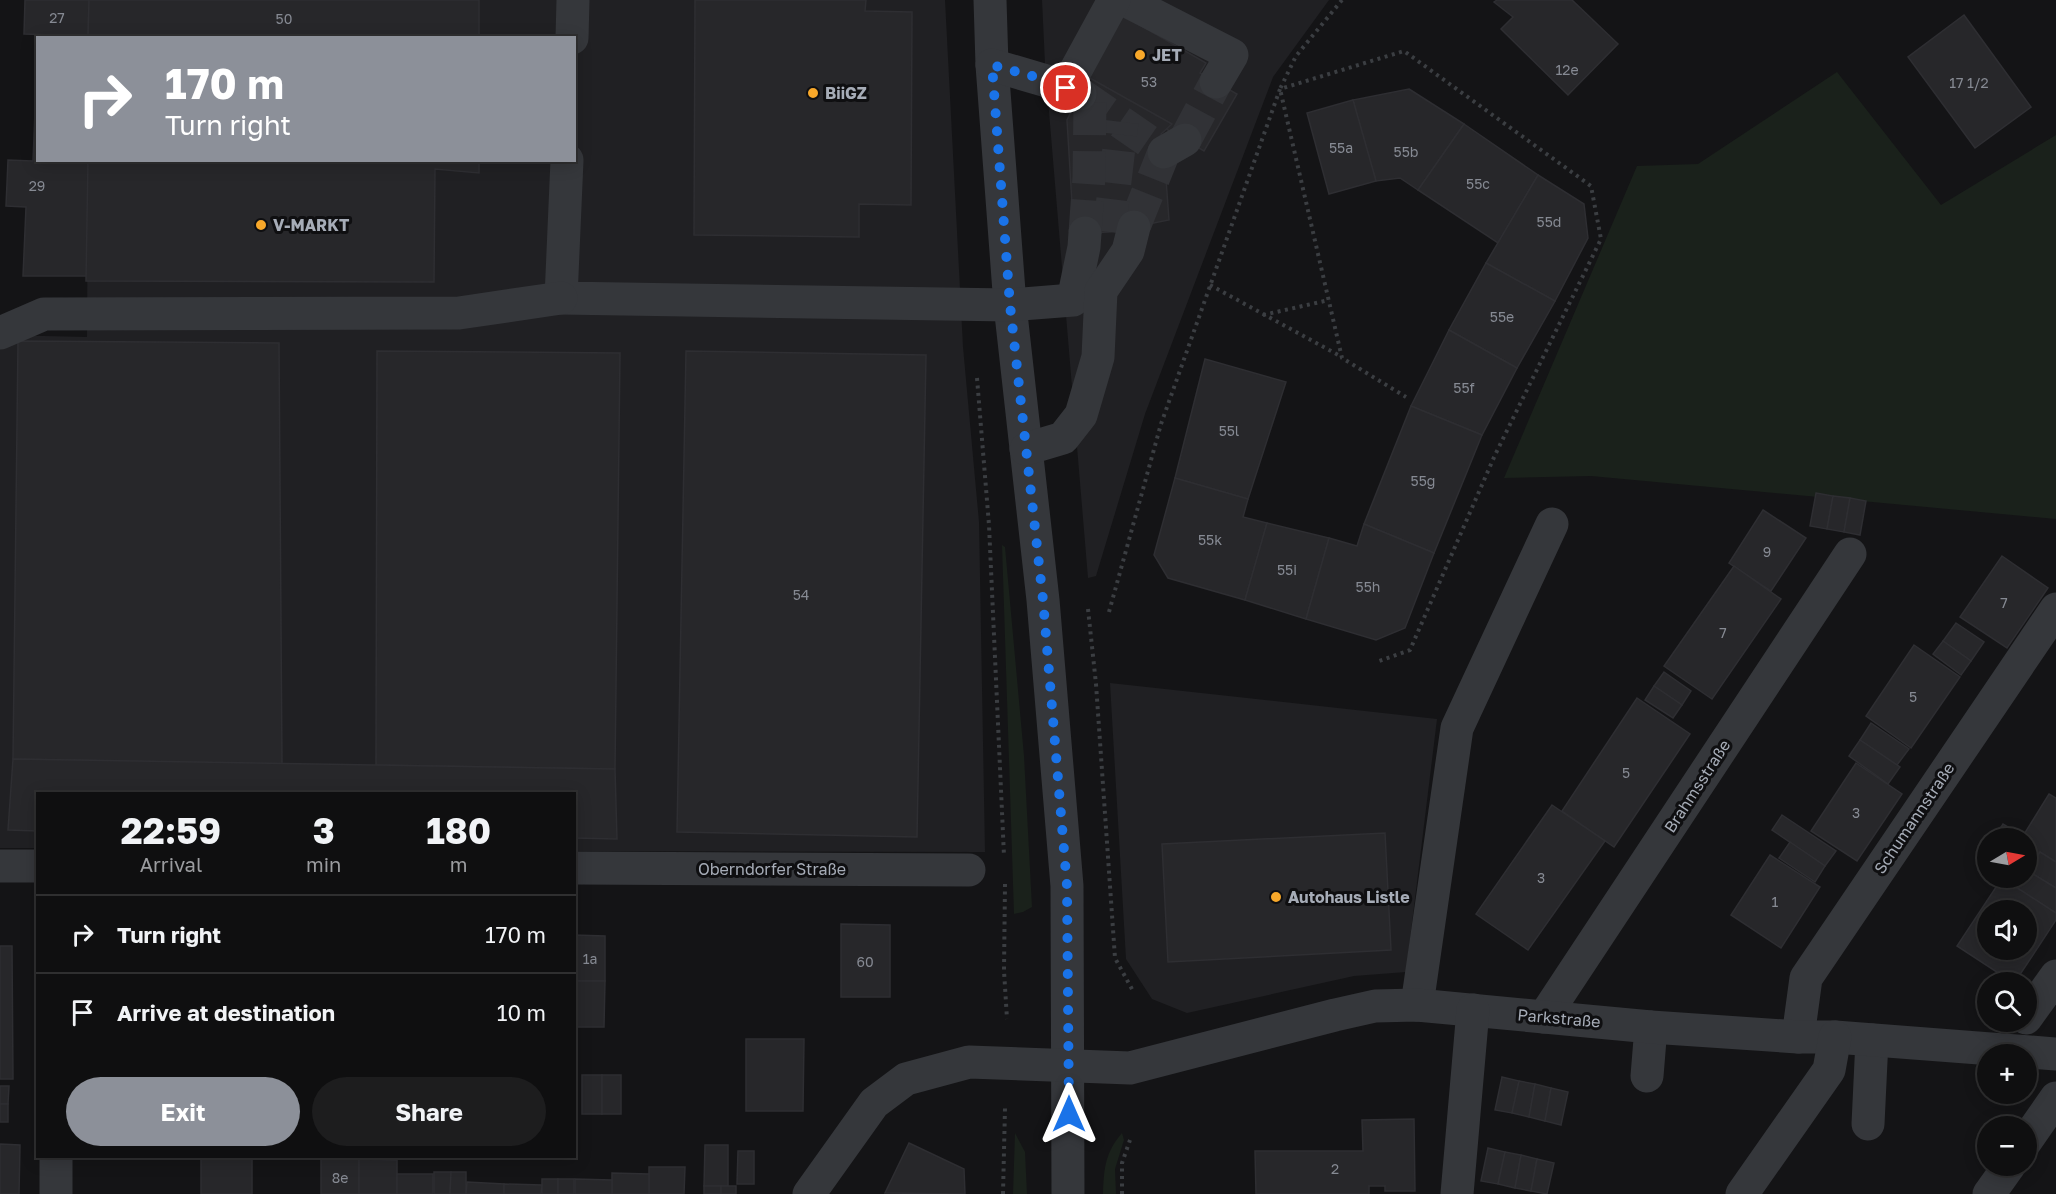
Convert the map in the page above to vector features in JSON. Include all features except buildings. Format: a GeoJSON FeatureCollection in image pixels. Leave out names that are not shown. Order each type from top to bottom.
{"type":"FeatureCollection","features":[{"type":"Feature","properties":{"kind":"street"},"geometry":{"type":"LineString","coordinates":[[572,36],[573,0]]}},
{"type":"Feature","properties":{"kind":"street"},"geometry":{"type":"LineString","coordinates":[[990,0],[992,65],[1010,305],[1043,600],[1067,886],[1068,1194]]}},
{"type":"Feature","properties":{"kind":"street"},"geometry":{"type":"LineString","coordinates":[[992,65],[1073,91],[1114,0]]}},
{"type":"Feature","properties":{"kind":"street"},"geometry":{"type":"LineString","coordinates":[[1125,0],[1224,69]]}},
{"type":"Feature","properties":{"kind":"street"},"geometry":{"type":"LineString","coordinates":[[561,298],[567,162]]}},
{"type":"Feature","properties":{"kind":"street"},"geometry":{"type":"LineString","coordinates":[[0,333],[45,314],[459,313],[561,298],[1010,305],[1087,295],[1128,251],[1109,231],[1084,247],[1087,295],[1098,357],[1081,415],[1063,438],[1026,449]]}},
{"type":"Feature","properties":{"kind":"street"},"geometry":{"type":"LineString","coordinates":[[1417,1005],[1457,728],[1552,524]]}},
{"type":"Feature","properties":{"kind":"street","name":"Brahmsstraße"},"geometry":{"type":"LineString","coordinates":[[1544,1017],[1850,554]]}},
{"type":"Feature","properties":{"kind":"street","name":"Schumannstraße"},"geometry":{"type":"LineString","coordinates":[[1798,1037],[1806,978],[2056,609]]}},
{"type":"Feature","properties":{"kind":"street"},"geometry":{"type":"LineString","coordinates":[[0,866],[36,866]]}},
{"type":"Feature","properties":{"kind":"street","name":"Oberndorfer Straße"},"geometry":{"type":"LineString","coordinates":[[576,868],[969,870]]}},
{"type":"Feature","properties":{"kind":"street"},"geometry":{"type":"LineString","coordinates":[[2037,1007],[2056,976]]}},
{"type":"Feature","properties":{"kind":"street","name":"Parkstraße"},"geometry":{"type":"LineString","coordinates":[[809,1194],[874,1103],[906,1079],[969,1062],[1130,1068],[1375,1006],[1417,1005],[1651,1027],[1798,1037],[1872,1040],[1993,1032]]}},
{"type":"Feature","properties":{"kind":"street"},"geometry":{"type":"LineString","coordinates":[[1457,1194],[1455,1083],[1473,1010]]}},
{"type":"Feature","properties":{"kind":"street"},"geometry":{"type":"LineString","coordinates":[[1647,1076],[1651,1027]]}},
{"type":"Feature","properties":{"kind":"street","name":"Parkstraße"},"geometry":{"type":"LineString","coordinates":[[2026,1032],[2056,1054]]}},
{"type":"Feature","properties":{"kind":"street"},"geometry":{"type":"LineString","coordinates":[[1742,1194],[1829,1070],[1834,1037]]}},
{"type":"Feature","properties":{"kind":"street"},"geometry":{"type":"LineString","coordinates":[[1868,1124],[1872,1040]]}},
{"type":"Feature","properties":{"kind":"street"},"geometry":{"type":"LineString","coordinates":[[2037,1125],[2056,1098]]}},
{"type":"Feature","properties":{"kind":"street"},"geometry":{"type":"LineString","coordinates":[[56,1158],[56,1194]]}},
{"type":"Feature","properties":{"kind":"street"},"geometry":{"type":"LineString","coordinates":[[1989,1194],[2002,1176]]}},
{"type":"Feature","properties":{"kind":"path"},"geometry":{"type":"LineString","coordinates":[[1109,612],[1161,424],[1280,89],[1296,56],[1342,0]]}},
{"type":"Feature","properties":{"kind":"path"},"geometry":{"type":"LineString","coordinates":[[1280,89],[1404,51],[1591,186],[1601,239],[1495,455],[1410,650],[1376,662]]}},
{"type":"Feature","properties":{"kind":"path"},"geometry":{"type":"LineString","coordinates":[[1280,89],[1342,358]]}},
{"type":"Feature","properties":{"kind":"path"},"geometry":{"type":"LineString","coordinates":[[1210,285],[1342,358],[1406,397]]}},
{"type":"Feature","properties":{"kind":"path"},"geometry":{"type":"LineString","coordinates":[[1263,315],[1329,300]]}},
{"type":"Feature","properties":{"kind":"path"},"geometry":{"type":"LineString","coordinates":[[977,374],[989,525],[1004,858]]}},
{"type":"Feature","properties":{"kind":"path"},"geometry":{"type":"LineString","coordinates":[[1088,609],[1096,684],[1115,958],[1133,991]]}},
{"type":"Feature","properties":{"kind":"path"},"geometry":{"type":"LineString","coordinates":[[1005,881],[1004,971],[1007,1018]]}},
{"type":"Feature","properties":{"kind":"path"},"geometry":{"type":"LineString","coordinates":[[1003,1194],[1005,1108]]}},
{"type":"Feature","properties":{"kind":"path"},"geometry":{"type":"LineString","coordinates":[[1122,1194],[1122,1163],[1130,1140]]}},
{"type":"Feature","properties":{"kind":"shaded area"},"geometry":{"type":"Polygon","coordinates":[[[89,0],[945,0],[963,347],[979,522],[985,852],[576,851],[576,792],[36,792],[36,848],[0,848],[0,335],[87,337],[88,162],[576,162],[576,36],[88,36],[89,0]]]}},
{"type":"Feature","properties":{"kind":"shaded area"},"geometry":{"type":"Polygon","coordinates":[[[1042,0],[1329,0],[1273,77],[1145,414],[1096,576],[1088,578],[1045,64],[1042,0]]]}},
{"type":"Feature","properties":{"kind":"shaded area"},"geometry":{"type":"Polygon","coordinates":[[[1837,72],[1941,205],[2056,135],[2056,519],[1591,476],[1504,478],[1637,166],[1698,164],[1837,72]]]}},
{"type":"Feature","properties":{"kind":"shaded area"},"geometry":{"type":"Polygon","coordinates":[[[1002,545],[1005,547],[1024,756],[1032,907],[1014,914],[1002,545]]]}},
{"type":"Feature","properties":{"kind":"shaded area"},"geometry":{"type":"Polygon","coordinates":[[[1110,683],[1437,719],[1406,972],[1354,976],[1187,1013],[1152,999],[1126,959],[1110,683]]]}},
{"type":"Feature","properties":{"kind":"shaded area"},"geometry":{"type":"Polygon","coordinates":[[[1015,1133],[1025,1152],[1027,1194],[1013,1194],[1015,1133]]]}},
{"type":"Feature","properties":{"kind":"shaded area"},"geometry":{"type":"Polygon","coordinates":[[[1122,1133],[1124,1140],[1115,1169],[1116,1194],[1103,1194],[1106,1161],[1122,1133]]]}},
{"type":"Feature","properties":{"kind":"tunnel"},"geometry":{"type":"LineString","coordinates":[[1185,140],[1216,82]]}},
{"type":"Feature","properties":{"kind":"tunnel"},"geometry":{"type":"LineString","coordinates":[[1080,94],[1164,152],[1134,227]]}},
{"type":"Feature","properties":{"kind":"tunnel"},"geometry":{"type":"LineString","coordinates":[[1085,233],[1089,177],[1090,101]]}},
{"type":"Feature","properties":{"kind":"tunnel"},"geometry":{"type":"LineString","coordinates":[[1109,232],[1122,122]]}},
{"type":"Feature","properties":{"kind":"place","name":"JET"},"geometry":{"type":"Point","coordinates":[1140,55]}},
{"type":"Feature","properties":{"kind":"place","name":"BiiGZ"},"geometry":{"type":"Point","coordinates":[813,93]}},
{"type":"Feature","properties":{"kind":"place","name":"V-MARKT"},"geometry":{"type":"Point","coordinates":[261,225]}},
{"type":"Feature","properties":{"kind":"place","name":"Autohaus Listle"},"geometry":{"type":"Point","coordinates":[1276,897]}},
{"type":"Feature","properties":{"kind":"route"},"geometry":{"type":"LineString","coordinates":[[1066,88],[992,65],[1010,305],[1043,600],[1067,886],[1069,1114]]}}]}
